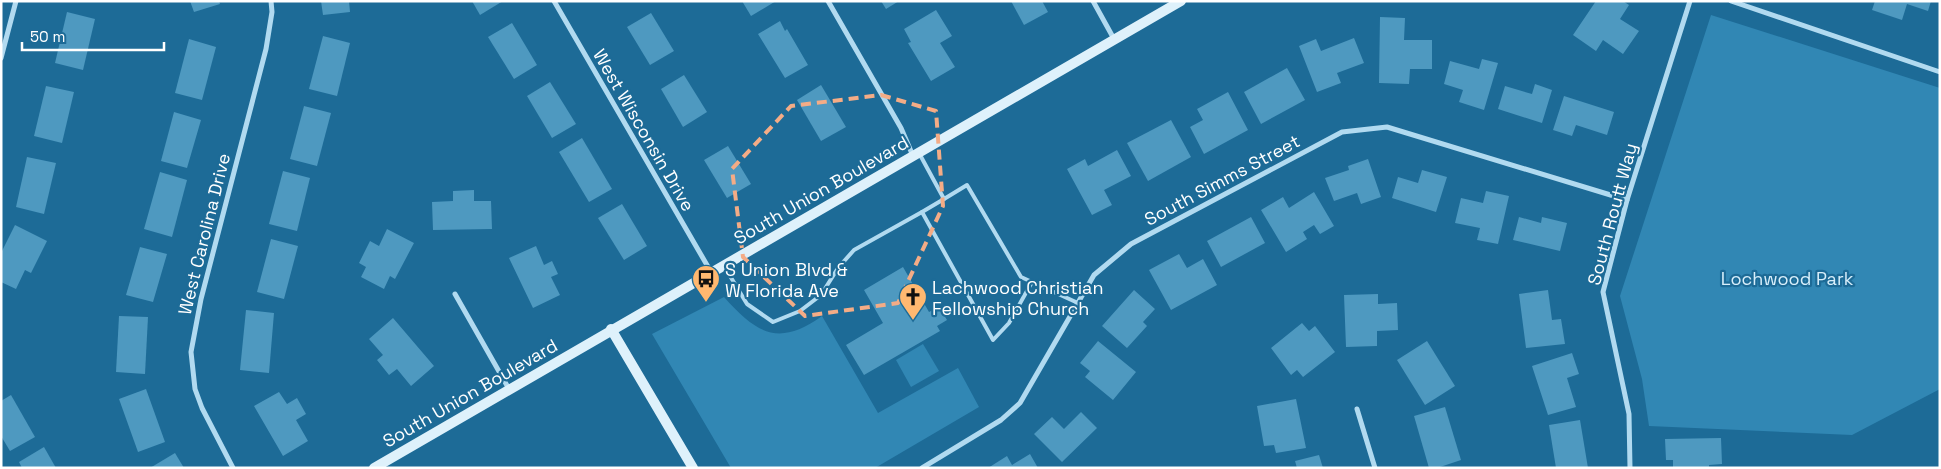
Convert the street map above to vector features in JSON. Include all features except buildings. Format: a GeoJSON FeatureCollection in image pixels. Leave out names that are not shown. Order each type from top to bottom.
{"type":"FeatureCollection","features":[{"type":"Feature","properties":{"kind":"main road","name":"South Union Boulevard"},"geometry":{"type":"LineString","coordinates":[[374,468],[1181,1]]}},
{"type":"Feature","properties":{"kind":"main road"},"geometry":{"type":"LineString","coordinates":[[612,329],[693,468]]}},
{"type":"Feature","properties":{"kind":"street"},"geometry":{"type":"LineString","coordinates":[[1,58],[16,1]]}},
{"type":"Feature","properties":{"kind":"street","name":"West Carolina Drive"},"geometry":{"type":"LineString","coordinates":[[233,468],[199,402],[192,370],[191,352],[201,299],[266,49],[272,12],[271,1]]}},
{"type":"Feature","properties":{"kind":"street","name":"West Wisconsin Drive"},"geometry":{"type":"LineString","coordinates":[[554,1],[711,272]]}},
{"type":"Feature","properties":{"kind":"street"},"geometry":{"type":"LineString","coordinates":[[828,1],[916,154]]}},
{"type":"Feature","properties":{"kind":"street"},"geometry":{"type":"LineString","coordinates":[[1092,1],[1115,40]]}},
{"type":"Feature","properties":{"kind":"street","name":"South Routt Way"},"geometry":{"type":"LineString","coordinates":[[1630,468],[1629,414],[1603,292],[1627,200],[1690,1]]}},
{"type":"Feature","properties":{"kind":"street"},"geometry":{"type":"LineString","coordinates":[[1731,1],[1940,72]]}},
{"type":"Feature","properties":{"kind":"street","name":"South Simms Street"},"geometry":{"type":"LineString","coordinates":[[922,468],[1001,420],[1020,402],[1094,275],[1131,244],[1342,132],[1388,127],[1627,200]]}},
{"type":"Feature","properties":{"kind":"street"},"geometry":{"type":"LineString","coordinates":[[455,294],[509,389]]}},
{"type":"Feature","properties":{"kind":"street"},"geometry":{"type":"LineString","coordinates":[[1357,409],[1375,468]]}},
{"type":"Feature","properties":{"kind":"lane"},"geometry":{"type":"LineString","coordinates":[[916,154],[944,198]]}},
{"type":"Feature","properties":{"kind":"lane"},"geometry":{"type":"LineString","coordinates":[[723,265],[747,304],[773,322],[800,310],[821,295],[838,268],[854,250],[967,185],[1021,277],[1078,303]]}},
{"type":"Feature","properties":{"kind":"lane"},"geometry":{"type":"LineString","coordinates":[[922,212],[993,340],[1009,323],[1032,282]]}},
{"type":"Feature","properties":{"kind":"highlighted area"},"geometry":{"type":"Polygon","coordinates":[[[881,95],[936,111],[943,206],[898,303],[805,316],[743,257],[732,169],[791,106],[881,95]]]}},
{"type":"Feature","properties":{"kind":"green space","name":"Lochwood Park"},"geometry":{"type":"Polygon","coordinates":[[[1711,15],[1940,88],[1940,389],[1852,435],[1649,426],[1642,379],[1620,296],[1711,15]]]}},
{"type":"Feature","properties":{"kind":"green space"},"geometry":{"type":"Polygon","coordinates":[[[724,297],[747,320],[769,332],[793,331],[807,326],[822,316],[878,413],[958,368],[979,407],[875,468],[731,468],[652,334],[724,297]]]}},
{"type":"Feature","properties":{"kind":"green space"},"geometry":{"type":"Polygon","coordinates":[[[923,344],[939,371],[911,387],[896,360],[923,344]]]}},
{"type":"Feature","properties":{"kind":"place","name":"S Union Blvd & W Florida Ave"},"geometry":{"type":"Point","coordinates":[706,303]}},
{"type":"Feature","properties":{"kind":"place","name":"Lachwood Christian Fellowship Church"},"geometry":{"type":"Point","coordinates":[913,321]}}]}
